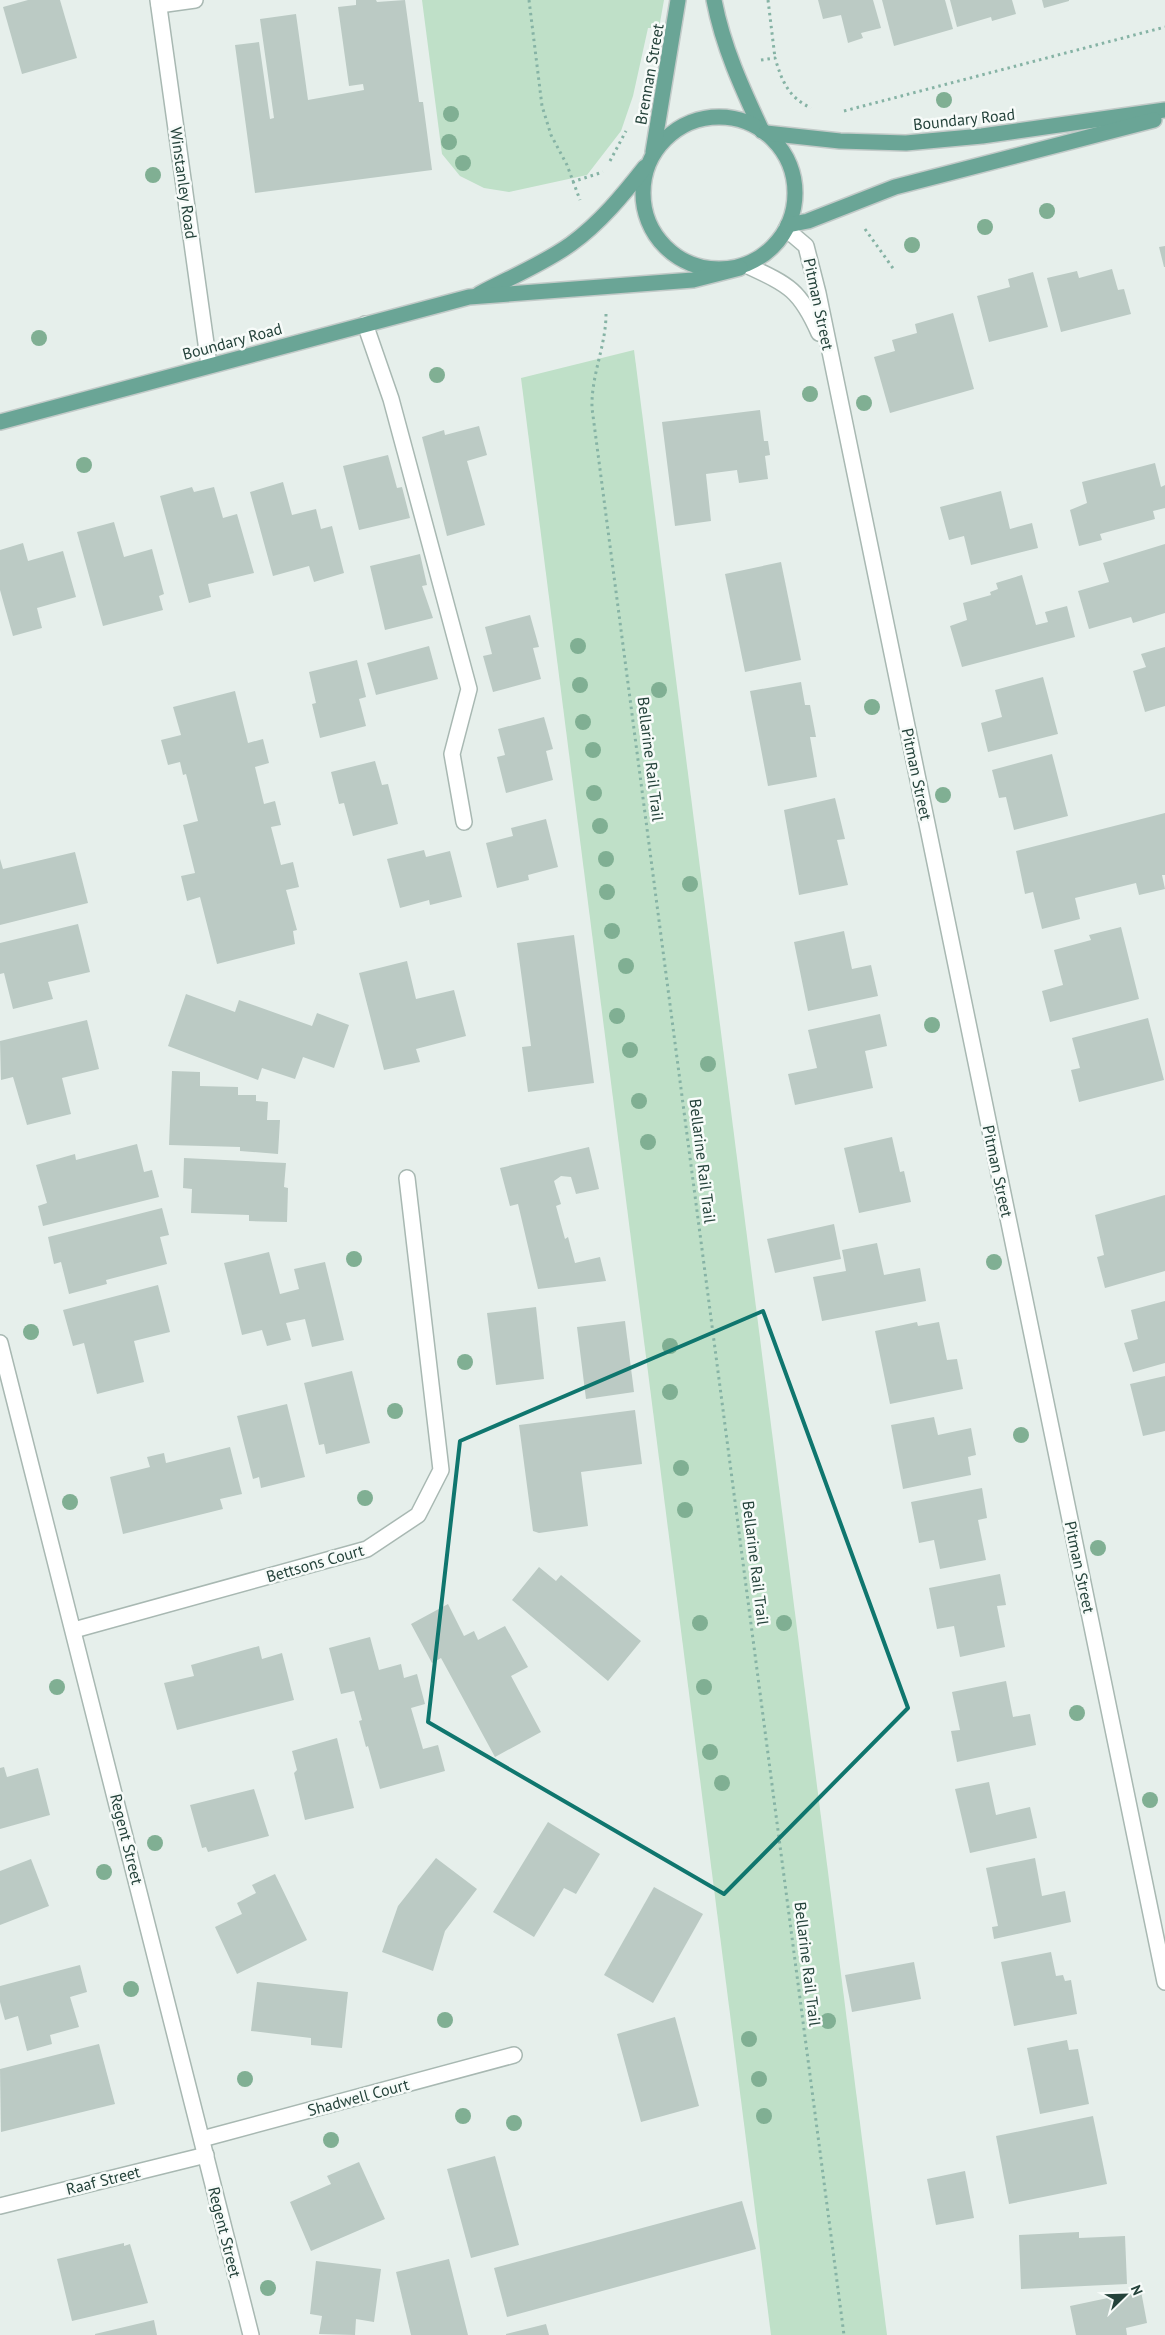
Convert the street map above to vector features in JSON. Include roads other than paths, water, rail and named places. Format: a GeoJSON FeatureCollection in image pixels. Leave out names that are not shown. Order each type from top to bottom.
{"type":"FeatureCollection","features":[{"type":"Feature","properties":{"kind":"main road","name":"Brennan Street"},"geometry":{"type":"LineString","coordinates":[[650,158],[678,0]]}},
{"type":"Feature","properties":{"kind":"main road"},"geometry":{"type":"LineString","coordinates":[[714,0],[720,33],[728,55],[764,132],[782,152],[792,176],[793,208],[787,227],[770,252],[744,267],[717,268],[694,263],[677,254],[663,243],[653,228],[646,211],[643,188],[650,158],[677,128],[700,118],[711,116],[735,118],[764,132]]}},
{"type":"Feature","properties":{"kind":"main road","name":"Boundary Road"},"geometry":{"type":"LineString","coordinates":[[764,132],[840,141],[915,143],[982,136],[1165,110]]}},
{"type":"Feature","properties":{"kind":"main road"},"geometry":{"type":"LineString","coordinates":[[787,227],[895,188],[1165,117]]}},
{"type":"Feature","properties":{"kind":"main road","name":"Boundary Road"},"geometry":{"type":"LineString","coordinates":[[473,297],[560,252],[588,230],[620,199],[650,158]]}},
{"type":"Feature","properties":{"kind":"main road","name":"Boundary Road"},"geometry":{"type":"LineString","coordinates":[[0,422],[473,297],[693,280],[744,267]]}},
{"type":"Feature","properties":{"kind":"street"},"geometry":{"type":"LineString","coordinates":[[159,2],[195,0]]}},
{"type":"Feature","properties":{"kind":"street","name":"Winstanley Road"},"geometry":{"type":"LineString","coordinates":[[159,2],[210,365]]}},
{"type":"Feature","properties":{"kind":"street","name":"Pitman Street"},"geometry":{"type":"LineString","coordinates":[[787,227],[806,246],[832,359],[1165,1982]]}},
{"type":"Feature","properties":{"kind":"street","name":"Pitman Street"},"geometry":{"type":"LineString","coordinates":[[744,267],[785,284],[803,300],[832,359]]}},
{"type":"Feature","properties":{"kind":"street"},"geometry":{"type":"LineString","coordinates":[[365,324],[392,399],[469,689],[452,754],[464,822]]}},
{"type":"Feature","properties":{"kind":"street","name":"Bettsons Court"},"geometry":{"type":"LineString","coordinates":[[74,1630],[367,1549],[418,1515],[441,1470],[407,1178]]}},
{"type":"Feature","properties":{"kind":"street","name":"Regent Street"},"geometry":{"type":"LineString","coordinates":[[0,1343],[251,2335]]}},
{"type":"Feature","properties":{"kind":"street","name":"Shadwell Court"},"geometry":{"type":"LineString","coordinates":[[202,2139],[514,2055]]}},
{"type":"Feature","properties":{"kind":"street","name":"Raaf Street"},"geometry":{"type":"LineString","coordinates":[[0,2206],[206,2155]]}}]}
